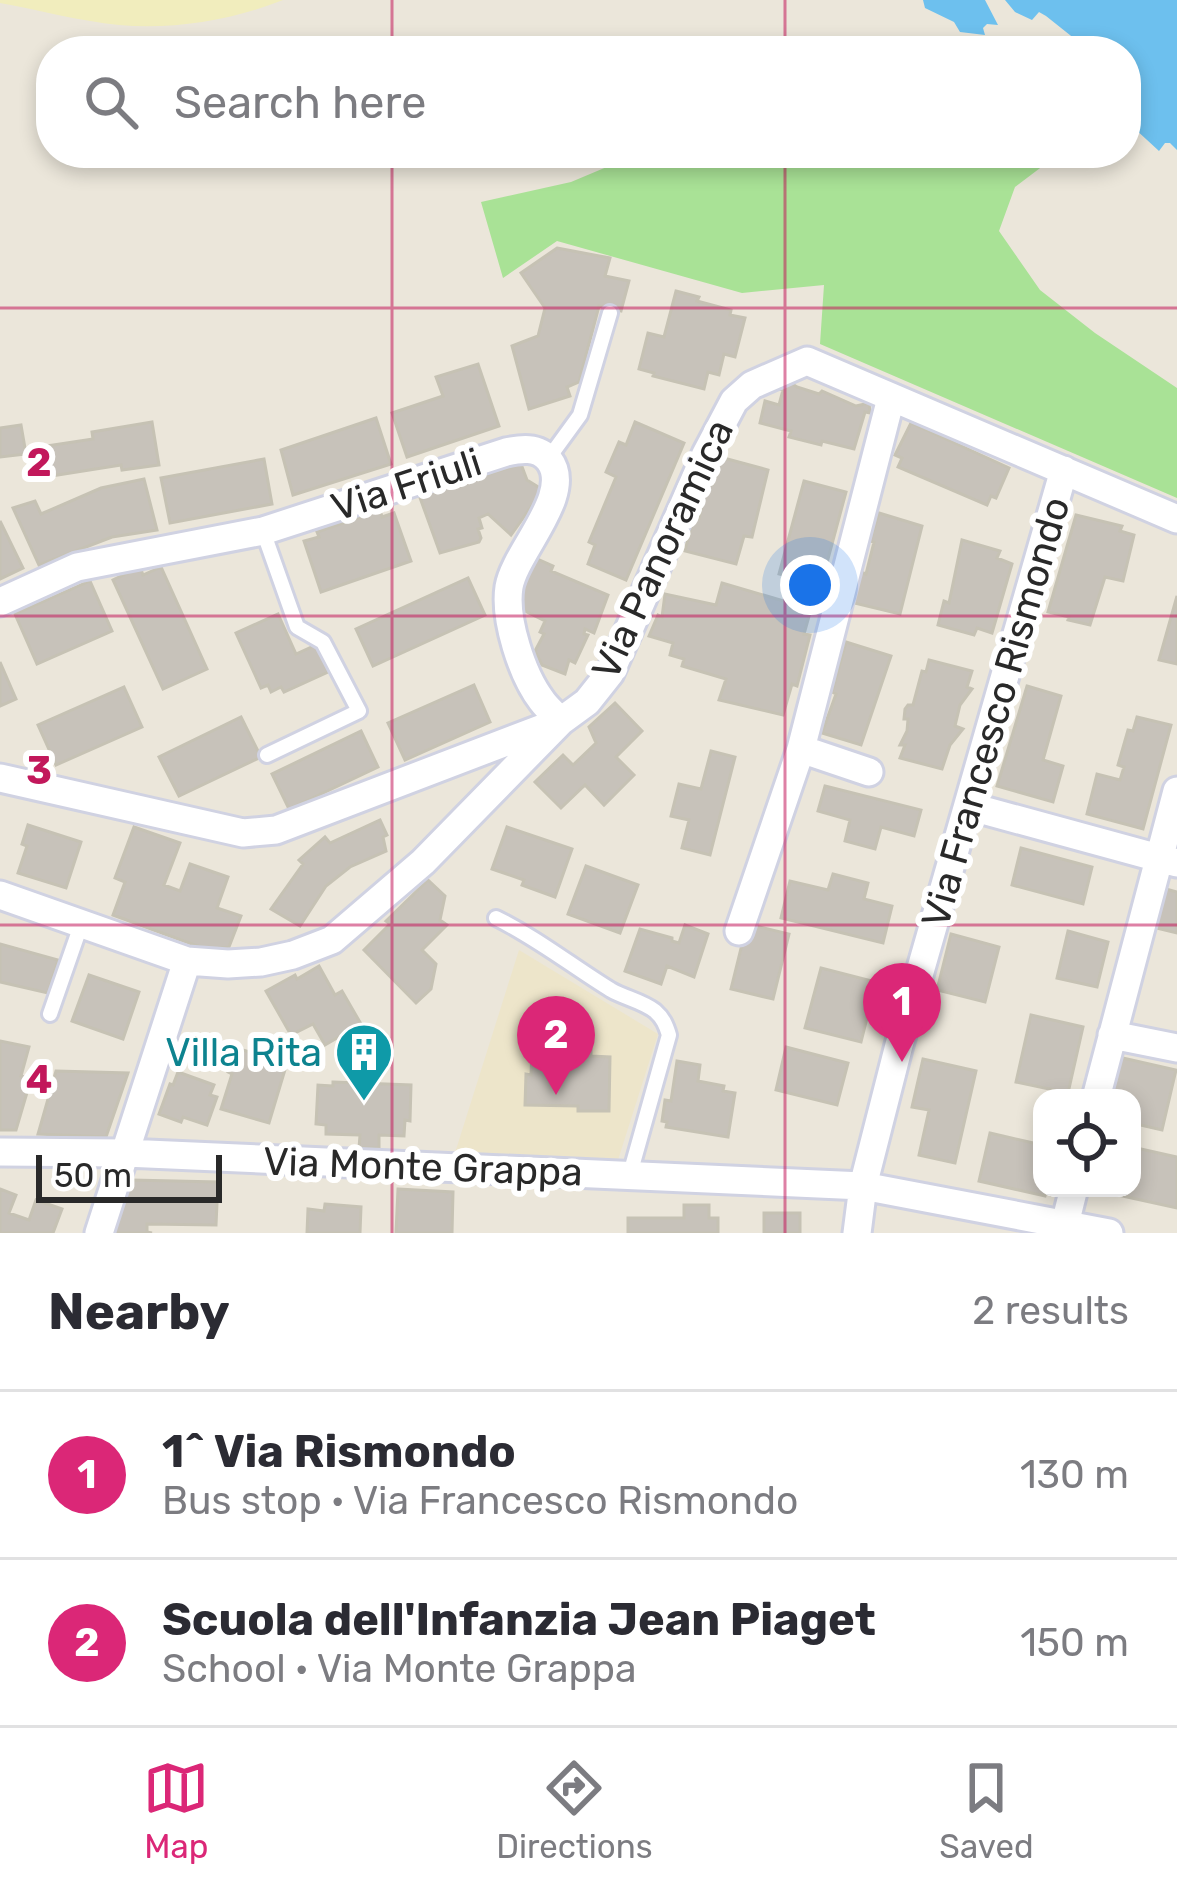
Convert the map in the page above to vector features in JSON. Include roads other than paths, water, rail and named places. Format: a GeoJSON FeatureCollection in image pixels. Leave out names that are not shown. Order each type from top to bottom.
{"type":"FeatureCollection","features":[{"type":"Feature","properties":{"kind":"street","name":"Via Panoramica"},"geometry":{"type":"LineString","coordinates":[[0,895],[187,961],[261,962],[332,940],[423,862],[610,673],[734,400],[752,385],[807,361],[1177,520]]}},
{"type":"Feature","properties":{"kind":"street"},"geometry":{"type":"LineString","coordinates":[[740,931],[801,749],[891,398]]}},
{"type":"Feature","properties":{"kind":"street","name":"Via Friuli"},"geometry":{"type":"LineString","coordinates":[[0,602],[77,567],[263,531],[506,452],[523,448],[548,459]]}},
{"type":"Feature","properties":{"kind":"street"},"geometry":{"type":"LineString","coordinates":[[0,778],[260,833],[561,721],[540,700],[509,627],[508,608],[518,559],[555,492],[555,474],[548,459]]}},
{"type":"Feature","properties":{"kind":"street","name":"Via Francesco Rismondo"},"geometry":{"type":"LineString","coordinates":[[856,1233],[898,1045],[1064,470]]}},
{"type":"Feature","properties":{"kind":"street"},"geometry":{"type":"LineString","coordinates":[[801,749],[869,772]]}},
{"type":"Feature","properties":{"kind":"street"},"geometry":{"type":"LineString","coordinates":[[1098,1089],[1167,861],[1177,791]]}},
{"type":"Feature","properties":{"kind":"street"},"geometry":{"type":"LineString","coordinates":[[968,806],[1167,861]]}},
{"type":"Feature","properties":{"kind":"street"},"geometry":{"type":"LineString","coordinates":[[99,1233],[187,961]]}},
{"type":"Feature","properties":{"kind":"street"},"geometry":{"type":"LineString","coordinates":[[1112,1035],[1177,1048]]}},
{"type":"Feature","properties":{"kind":"street","name":"Via Monte Grappa"},"geometry":{"type":"LineString","coordinates":[[0,1152],[125,1153],[863,1186],[1108,1233]]}},
{"type":"Feature","properties":{"kind":"street"},"geometry":{"type":"LineString","coordinates":[[1065,1224],[1072,1197]]}},
{"type":"Feature","properties":{"kind":"lane"},"geometry":{"type":"LineString","coordinates":[[548,459],[580,415],[610,313]]}},
{"type":"Feature","properties":{"kind":"lane"},"geometry":{"type":"LineString","coordinates":[[263,531],[297,627],[323,642],[359,711],[267,755]]}},
{"type":"Feature","properties":{"kind":"lane","name":"Via Monte Grappa"},"geometry":{"type":"LineString","coordinates":[[496,918],[661,1016],[669,1036],[630,1174]]}},
{"type":"Feature","properties":{"kind":"lane"},"geometry":{"type":"LineString","coordinates":[[50,1014],[81,925]]}},
{"type":"Feature","properties":{"kind":"water"},"geometry":{"type":"Polygon","coordinates":[[[923,0],[985,0],[998,25],[987,24],[985,35],[960,32],[954,22],[925,8],[923,0]]]}},
{"type":"Feature","properties":{"kind":"water"},"geometry":{"type":"Polygon","coordinates":[[[1005,0],[1177,0],[1177,150],[1165,143],[1159,151],[1141,134],[1141,36],[1071,36],[1039,12],[1032,20],[1015,12],[1005,0]]]}},
{"type":"Feature","properties":{"kind":"place","name":"1^ Via Rismondo"},"geometry":{"type":"Point","coordinates":[902,1062]}},
{"type":"Feature","properties":{"kind":"place","name":"Scuola dell'Infanzia Jean Piaget"},"geometry":{"type":"Point","coordinates":[556,1095]}},
{"type":"Feature","properties":{"kind":"place","name":"Villa Rita"},"geometry":{"type":"Point","coordinates":[364,1103]}}]}
